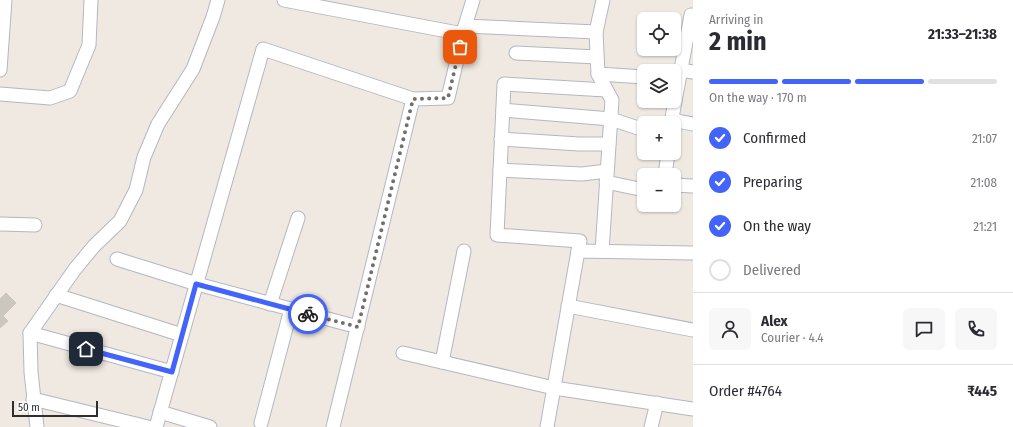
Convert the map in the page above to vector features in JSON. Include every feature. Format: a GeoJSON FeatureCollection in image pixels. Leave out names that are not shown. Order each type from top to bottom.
{"type":"FeatureCollection","features":[{"type":"Feature","properties":{"kind":"street"},"geometry":{"type":"LineString","coordinates":[[0,70],[4,0]]}},
{"type":"Feature","properties":{"kind":"street"},"geometry":{"type":"LineString","coordinates":[[0,94],[50,98],[70,91],[89,45],[91,0]]}},
{"type":"Feature","properties":{"kind":"street"},"geometry":{"type":"LineString","coordinates":[[37,427],[33,399],[30,333],[56,295],[94,246],[120,221],[136,190],[144,157],[158,124],[193,69],[218,0]]}},
{"type":"Feature","properties":{"kind":"street"},"geometry":{"type":"LineString","coordinates":[[284,0],[464,30],[596,32]]}},
{"type":"Feature","properties":{"kind":"street"},"geometry":{"type":"LineString","coordinates":[[156,427],[262,49],[413,99],[448,98],[464,30],[473,0]]}},
{"type":"Feature","properties":{"kind":"street"},"geometry":{"type":"LineString","coordinates":[[602,251],[612,100],[598,74],[596,32],[603,0]]}},
{"type":"Feature","properties":{"kind":"street"},"geometry":{"type":"LineString","coordinates":[[673,116],[682,75],[692,13]]}},
{"type":"Feature","properties":{"kind":"street"},"geometry":{"type":"LineString","coordinates":[[516,54],[597,57]]}},
{"type":"Feature","properties":{"kind":"street"},"geometry":{"type":"LineString","coordinates":[[598,74],[637,77]]}},
{"type":"Feature","properties":{"kind":"street"},"geometry":{"type":"LineString","coordinates":[[547,427],[580,241],[497,235],[504,84],[606,90]]}},
{"type":"Feature","properties":{"kind":"street"},"geometry":{"type":"LineString","coordinates":[[333,427],[413,99]]}},
{"type":"Feature","properties":{"kind":"street"},"geometry":{"type":"LineString","coordinates":[[503,110],[611,119],[637,128]]}},
{"type":"Feature","properties":{"kind":"street"},"geometry":{"type":"LineString","coordinates":[[681,122],[693,124]]}},
{"type":"Feature","properties":{"kind":"street"},"geometry":{"type":"LineString","coordinates":[[501,139],[579,144],[609,144]]}},
{"type":"Feature","properties":{"kind":"street"},"geometry":{"type":"LineString","coordinates":[[500,170],[582,174],[607,177],[637,188]]}},
{"type":"Feature","properties":{"kind":"street"},"geometry":{"type":"LineString","coordinates":[[681,185],[693,186]]}},
{"type":"Feature","properties":{"kind":"street"},"geometry":{"type":"LineString","coordinates":[[270,304],[298,218]]}},
{"type":"Feature","properties":{"kind":"street"},"geometry":{"type":"LineString","coordinates":[[0,224],[34,225]]}},
{"type":"Feature","properties":{"kind":"street"},"geometry":{"type":"LineString","coordinates":[[578,250],[693,253]]}},
{"type":"Feature","properties":{"kind":"street"},"geometry":{"type":"LineString","coordinates":[[442,362],[464,252]]}},
{"type":"Feature","properties":{"kind":"street"},"geometry":{"type":"LineString","coordinates":[[117,258],[196,284],[358,327]]}},
{"type":"Feature","properties":{"kind":"street"},"geometry":{"type":"LineString","coordinates":[[56,295],[182,335]]}},
{"type":"Feature","properties":{"kind":"street"},"geometry":{"type":"LineString","coordinates":[[568,306],[693,330]]}},
{"type":"Feature","properties":{"kind":"street"},"geometry":{"type":"LineString","coordinates":[[261,423],[291,309]]}},
{"type":"Feature","properties":{"kind":"street"},"geometry":{"type":"LineString","coordinates":[[30,333],[172,372]]}},
{"type":"Feature","properties":{"kind":"street"},"geometry":{"type":"LineString","coordinates":[[403,353],[554,388],[693,409]]}},
{"type":"Feature","properties":{"kind":"street"},"geometry":{"type":"LineString","coordinates":[[33,399],[148,427]]}},
{"type":"Feature","properties":{"kind":"street"},"geometry":{"type":"LineString","coordinates":[[651,427],[657,403]]}},
{"type":"Feature","properties":{"kind":"street"},"geometry":{"type":"LineString","coordinates":[[160,412],[210,427]]}},
{"type":"Feature","properties":{"kind":"building"},"geometry":{"type":"Polygon","coordinates":[[[6,293],[16,303],[3,316],[8,321],[0,328],[0,299],[6,293]]]}},
{"type":"Feature","properties":{"kind":"way so far"},"geometry":{"type":"LineString","coordinates":[[308,314],[358,327],[413,99],[448,98],[460,47]]}},
{"type":"Feature","properties":{"kind":"route"},"geometry":{"type":"LineString","coordinates":[[86,349],[172,372],[196,284],[308,314]]}}]}
